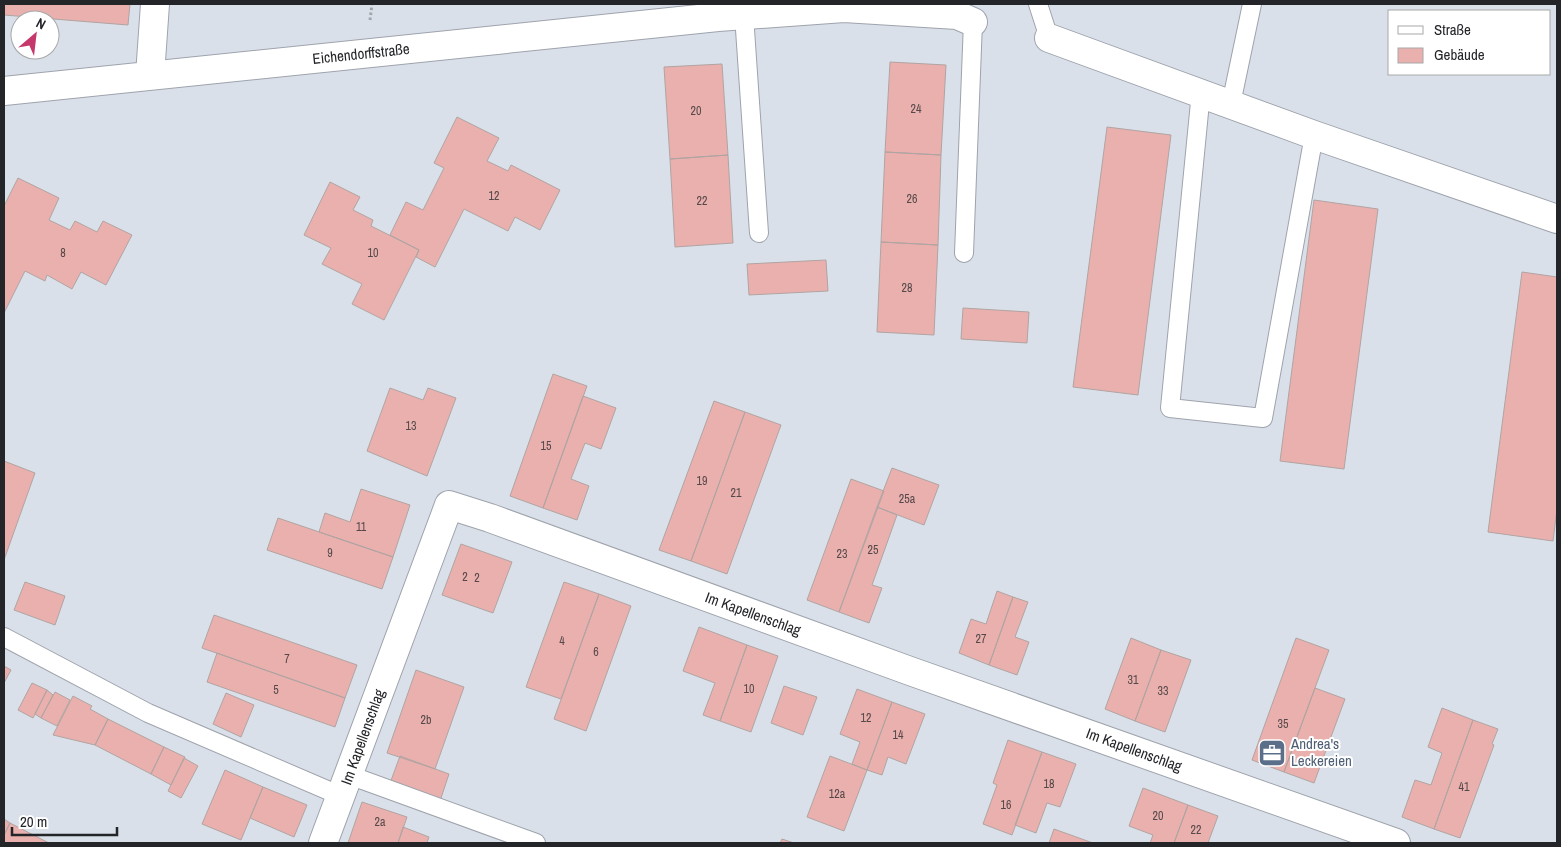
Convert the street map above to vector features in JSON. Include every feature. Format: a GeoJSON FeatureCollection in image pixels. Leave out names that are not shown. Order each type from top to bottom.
{"type":"FeatureCollection","features":[{"type":"Feature","properties":{"kind":"street"},"geometry":{"type":"LineString","coordinates":[[150,76],[156,4]]}},
{"type":"Feature","properties":{"kind":"street","name":"Eichendorffstraße"},"geometry":{"type":"LineString","coordinates":[[4,91],[726,12],[844,8],[957,15],[973,22]]}},
{"type":"Feature","properties":{"kind":"street"},"geometry":{"type":"LineString","coordinates":[[1049,38],[1201,92],[1314,135],[1557,219]]}},
{"type":"Feature","properties":{"kind":"street","name":"Im Kapellenschlag"},"geometry":{"type":"LineString","coordinates":[[324,843],[449,505],[490,518],[919,674],[1396,843]]}},
{"type":"Feature","properties":{"kind":"lane"},"geometry":{"type":"LineString","coordinates":[[1038,4],[1049,38]]}},
{"type":"Feature","properties":{"kind":"lane"},"geometry":{"type":"LineString","coordinates":[[1232,104],[1252,4]]}},
{"type":"Feature","properties":{"kind":"lane"},"geometry":{"type":"LineString","coordinates":[[726,12],[760,233]]}},
{"type":"Feature","properties":{"kind":"lane"},"geometry":{"type":"LineString","coordinates":[[964,253],[973,22]]}},
{"type":"Feature","properties":{"kind":"lane"},"geometry":{"type":"LineString","coordinates":[[1201,92],[1170,408],[1263,418],[1314,135]]}},
{"type":"Feature","properties":{"kind":"lane"},"geometry":{"type":"LineString","coordinates":[[4,637],[148,713],[345,786],[536,843]]}},
{"type":"Feature","properties":{"kind":"building"},"geometry":{"type":"Polygon","coordinates":[[[4,4],[130,4],[128,25],[60,20],[60,10],[10,10],[10,15],[4,15],[4,4]]]}},
{"type":"Feature","properties":{"kind":"building"},"geometry":{"type":"Polygon","coordinates":[[[890,62],[946,65],[941,155],[885,152],[890,62]]]}},
{"type":"Feature","properties":{"kind":"building"},"geometry":{"type":"Polygon","coordinates":[[[722,64],[728,155],[670,159],[664,67],[722,64]]]}},
{"type":"Feature","properties":{"kind":"building"},"geometry":{"type":"Polygon","coordinates":[[[457,117],[499,138],[487,161],[508,171],[511,165],[560,190],[540,230],[515,217],[508,231],[464,209],[435,267],[416,257],[419,250],[390,235],[406,202],[423,210],[444,168],[434,163],[457,117]]]}},
{"type":"Feature","properties":{"kind":"building"},"geometry":{"type":"Polygon","coordinates":[[[1107,127],[1171,135],[1138,395],[1073,387],[1107,127]]]}},
{"type":"Feature","properties":{"kind":"building"},"geometry":{"type":"Polygon","coordinates":[[[885,152],[941,155],[938,245],[881,242],[885,152]]]}},
{"type":"Feature","properties":{"kind":"building"},"geometry":{"type":"Polygon","coordinates":[[[728,155],[733,243],[675,247],[670,159],[728,155]]]}},
{"type":"Feature","properties":{"kind":"building"},"geometry":{"type":"Polygon","coordinates":[[[18,178],[59,198],[49,220],[70,230],[75,221],[97,232],[103,221],[132,235],[106,285],[81,272],[72,289],[47,275],[45,281],[25,271],[4,313],[4,206],[18,178]]]}},
{"type":"Feature","properties":{"kind":"building"},"geometry":{"type":"Polygon","coordinates":[[[330,182],[360,197],[353,210],[373,220],[371,226],[419,250],[384,320],[352,304],[362,284],[322,264],[331,248],[304,235],[330,182]]]}},
{"type":"Feature","properties":{"kind":"building"},"geometry":{"type":"Polygon","coordinates":[[[1314,200],[1378,209],[1344,469],[1280,461],[1314,200]]]}},
{"type":"Feature","properties":{"kind":"building"},"geometry":{"type":"Polygon","coordinates":[[[881,242],[938,245],[934,335],[877,332],[881,242]]]}},
{"type":"Feature","properties":{"kind":"building"},"geometry":{"type":"Polygon","coordinates":[[[826,260],[828,291],[749,295],[747,264],[826,260]]]}},
{"type":"Feature","properties":{"kind":"building"},"geometry":{"type":"Polygon","coordinates":[[[1522,272],[1557,277],[1557,509],[1553,541],[1488,532],[1522,272]]]}},
{"type":"Feature","properties":{"kind":"building"},"geometry":{"type":"Polygon","coordinates":[[[963,308],[1029,312],[1027,343],[961,339],[963,308]]]}},
{"type":"Feature","properties":{"kind":"building"},"geometry":{"type":"Polygon","coordinates":[[[553,374],[587,386],[543,508],[510,496],[553,374]]]}},
{"type":"Feature","properties":{"kind":"building"},"geometry":{"type":"Polygon","coordinates":[[[390,388],[423,400],[428,388],[456,398],[427,476],[367,451],[390,388]]]}},
{"type":"Feature","properties":{"kind":"building"},"geometry":{"type":"Polygon","coordinates":[[[583,396],[616,408],[601,449],[585,443],[571,479],[589,486],[577,520],[543,508],[583,396]]]}},
{"type":"Feature","properties":{"kind":"building"},"geometry":{"type":"Polygon","coordinates":[[[714,401],[745,412],[691,561],[659,550],[714,401]]]}},
{"type":"Feature","properties":{"kind":"building"},"geometry":{"type":"Polygon","coordinates":[[[745,412],[781,425],[727,574],[691,561],[745,412]]]}},
{"type":"Feature","properties":{"kind":"building"},"geometry":{"type":"Polygon","coordinates":[[[4,461],[35,473],[4,560],[4,461]]]}},
{"type":"Feature","properties":{"kind":"building"},"geometry":{"type":"Polygon","coordinates":[[[892,468],[939,485],[924,525],[877,507],[892,468]]]}},
{"type":"Feature","properties":{"kind":"building"},"geometry":{"type":"Polygon","coordinates":[[[851,479],[884,491],[839,612],[807,600],[851,479]]]}},
{"type":"Feature","properties":{"kind":"building"},"geometry":{"type":"Polygon","coordinates":[[[361,489],[410,505],[393,557],[319,532],[325,513],[350,522],[361,489]]]}},
{"type":"Feature","properties":{"kind":"building"},"geometry":{"type":"Polygon","coordinates":[[[877,507],[897,515],[872,585],[882,588],[869,623],[839,612],[877,507]]]}},
{"type":"Feature","properties":{"kind":"building"},"geometry":{"type":"Polygon","coordinates":[[[278,518],[393,557],[382,589],[267,550],[278,518]]]}},
{"type":"Feature","properties":{"kind":"building"},"geometry":{"type":"Polygon","coordinates":[[[461,544],[512,562],[493,613],[442,595],[461,544]]]}},
{"type":"Feature","properties":{"kind":"building"},"geometry":{"type":"Polygon","coordinates":[[[25,582],[65,596],[55,625],[14,610],[25,582]]]}},
{"type":"Feature","properties":{"kind":"building"},"geometry":{"type":"Polygon","coordinates":[[[564,582],[599,594],[561,699],[526,687],[564,582]]]}},
{"type":"Feature","properties":{"kind":"building"},"geometry":{"type":"Polygon","coordinates":[[[997,591],[1013,597],[989,665],[959,653],[971,619],[986,624],[997,591]]]}},
{"type":"Feature","properties":{"kind":"building"},"geometry":{"type":"Polygon","coordinates":[[[599,594],[631,606],[586,731],[554,719],[599,594]]]}},
{"type":"Feature","properties":{"kind":"building"},"geometry":{"type":"Polygon","coordinates":[[[1013,597],[1028,602],[1015,637],[1029,642],[1017,675],[989,665],[1013,597]]]}},
{"type":"Feature","properties":{"kind":"building"},"geometry":{"type":"Polygon","coordinates":[[[214,615],[357,665],[345,698],[202,648],[214,615]]]}},
{"type":"Feature","properties":{"kind":"building"},"geometry":{"type":"Polygon","coordinates":[[[699,627],[747,645],[720,721],[703,715],[715,683],[683,671],[699,627]]]}},
{"type":"Feature","properties":{"kind":"building"},"geometry":{"type":"Polygon","coordinates":[[[1131,638],[1161,650],[1135,721],[1105,709],[1131,638]]]}},
{"type":"Feature","properties":{"kind":"building"},"geometry":{"type":"Polygon","coordinates":[[[1296,638],[1329,650],[1284,772],[1252,760],[1296,638]]]}},
{"type":"Feature","properties":{"kind":"building"},"geometry":{"type":"Polygon","coordinates":[[[747,645],[778,656],[751,732],[720,721],[747,645]]]}},
{"type":"Feature","properties":{"kind":"building"},"geometry":{"type":"Polygon","coordinates":[[[1161,650],[1191,660],[1165,732],[1135,721],[1161,650]]]}},
{"type":"Feature","properties":{"kind":"building"},"geometry":{"type":"Polygon","coordinates":[[[217,653],[345,698],[335,727],[207,682],[217,653]]]}},
{"type":"Feature","properties":{"kind":"building"},"geometry":{"type":"Polygon","coordinates":[[[4,666],[11,670],[4,683],[4,666]]]}},
{"type":"Feature","properties":{"kind":"building"},"geometry":{"type":"Polygon","coordinates":[[[416,670],[464,687],[435,769],[387,753],[416,670]]]}},
{"type":"Feature","properties":{"kind":"building"},"geometry":{"type":"Polygon","coordinates":[[[32,683],[47,690],[33,718],[18,710],[32,683]]]}},
{"type":"Feature","properties":{"kind":"building"},"geometry":{"type":"Polygon","coordinates":[[[784,686],[817,697],[803,735],[771,723],[784,686]]]}},
{"type":"Feature","properties":{"kind":"building"},"geometry":{"type":"Polygon","coordinates":[[[1315,688],[1345,699],[1314,783],[1284,772],[1315,688]]]}},
{"type":"Feature","properties":{"kind":"building"},"geometry":{"type":"Polygon","coordinates":[[[857,689],[892,702],[867,770],[852,764],[860,742],[840,734],[857,689]]]}},
{"type":"Feature","properties":{"kind":"building"},"geometry":{"type":"Polygon","coordinates":[[[47,690],[53,695],[41,718],[35,714],[47,690]]]}},
{"type":"Feature","properties":{"kind":"building"},"geometry":{"type":"Polygon","coordinates":[[[55,692],[70,700],[57,726],[41,718],[55,692]]]}},
{"type":"Feature","properties":{"kind":"building"},"geometry":{"type":"Polygon","coordinates":[[[226,693],[254,705],[241,737],[213,724],[226,693]]]}},
{"type":"Feature","properties":{"kind":"building"},"geometry":{"type":"Polygon","coordinates":[[[73,696],[92,706],[90,709],[108,719],[95,745],[53,735],[73,696]]]}},
{"type":"Feature","properties":{"kind":"building"},"geometry":{"type":"Polygon","coordinates":[[[892,702],[925,714],[906,764],[888,757],[882,775],[867,770],[892,702]]]}},
{"type":"Feature","properties":{"kind":"building"},"geometry":{"type":"Polygon","coordinates":[[[1442,708],[1473,720],[1434,829],[1402,817],[1415,780],[1431,785],[1442,753],[1428,747],[1442,708]]]}},
{"type":"Feature","properties":{"kind":"building"},"geometry":{"type":"Polygon","coordinates":[[[108,719],[164,747],[151,774],[95,745],[108,719]]]}},
{"type":"Feature","properties":{"kind":"building"},"geometry":{"type":"Polygon","coordinates":[[[1473,720],[1498,729],[1460,838],[1434,829],[1473,720]]]}},
{"type":"Feature","properties":{"kind":"building"},"geometry":{"type":"Polygon","coordinates":[[[1008,740],[1042,752],[1012,835],[983,824],[997,785],[993,783],[1008,740]]]}},
{"type":"Feature","properties":{"kind":"building"},"geometry":{"type":"Polygon","coordinates":[[[164,747],[185,757],[171,785],[151,774],[164,747]]]}},
{"type":"Feature","properties":{"kind":"building"},"geometry":{"type":"Polygon","coordinates":[[[1042,752],[1076,764],[1060,807],[1047,803],[1036,833],[1015,825],[1042,752]]]}},
{"type":"Feature","properties":{"kind":"building"},"geometry":{"type":"Polygon","coordinates":[[[400,756],[449,774],[439,804],[389,786],[400,756]]]}},
{"type":"Feature","properties":{"kind":"building"},"geometry":{"type":"Polygon","coordinates":[[[830,756],[867,770],[844,831],[807,817],[830,756]]]}},
{"type":"Feature","properties":{"kind":"building"},"geometry":{"type":"Polygon","coordinates":[[[184,758],[198,766],[181,798],[168,791],[184,758]]]}},
{"type":"Feature","properties":{"kind":"building"},"geometry":{"type":"Polygon","coordinates":[[[225,770],[263,787],[241,840],[202,824],[225,770]]]}},
{"type":"Feature","properties":{"kind":"building"},"geometry":{"type":"Polygon","coordinates":[[[263,787],[307,805],[294,837],[250,818],[263,787]]]}},
{"type":"Feature","properties":{"kind":"building"},"geometry":{"type":"Polygon","coordinates":[[[1143,788],[1188,805],[1174,843],[1150,843],[1153,835],[1129,826],[1143,788]]]}},
{"type":"Feature","properties":{"kind":"building"},"geometry":{"type":"Polygon","coordinates":[[[362,802],[407,817],[398,843],[348,843],[362,802]]]}},
{"type":"Feature","properties":{"kind":"building"},"geometry":{"type":"Polygon","coordinates":[[[1188,805],[1218,816],[1208,843],[1174,843],[1188,805]]]}},
{"type":"Feature","properties":{"kind":"building"},"geometry":{"type":"Polygon","coordinates":[[[4,819],[10,823],[4,835],[4,819]]]}},
{"type":"Feature","properties":{"kind":"building"},"geometry":{"type":"Polygon","coordinates":[[[10,823],[49,843],[4,843],[4,835],[10,823]]]}},
{"type":"Feature","properties":{"kind":"building"},"geometry":{"type":"Polygon","coordinates":[[[403,827],[429,837],[427,843],[398,843],[403,827]]]}},
{"type":"Feature","properties":{"kind":"building"},"geometry":{"type":"Polygon","coordinates":[[[1054,829],[1093,843],[1049,843],[1054,829]]]}},
{"type":"Feature","properties":{"kind":"building"},"geometry":{"type":"Polygon","coordinates":[[[782,839],[794,843],[780,843],[782,839]]]}},
{"type":"Feature","properties":{"kind":"place","name":"Andrea's Leckereien"},"geometry":{"type":"Point","coordinates":[1272,753]}}]}
